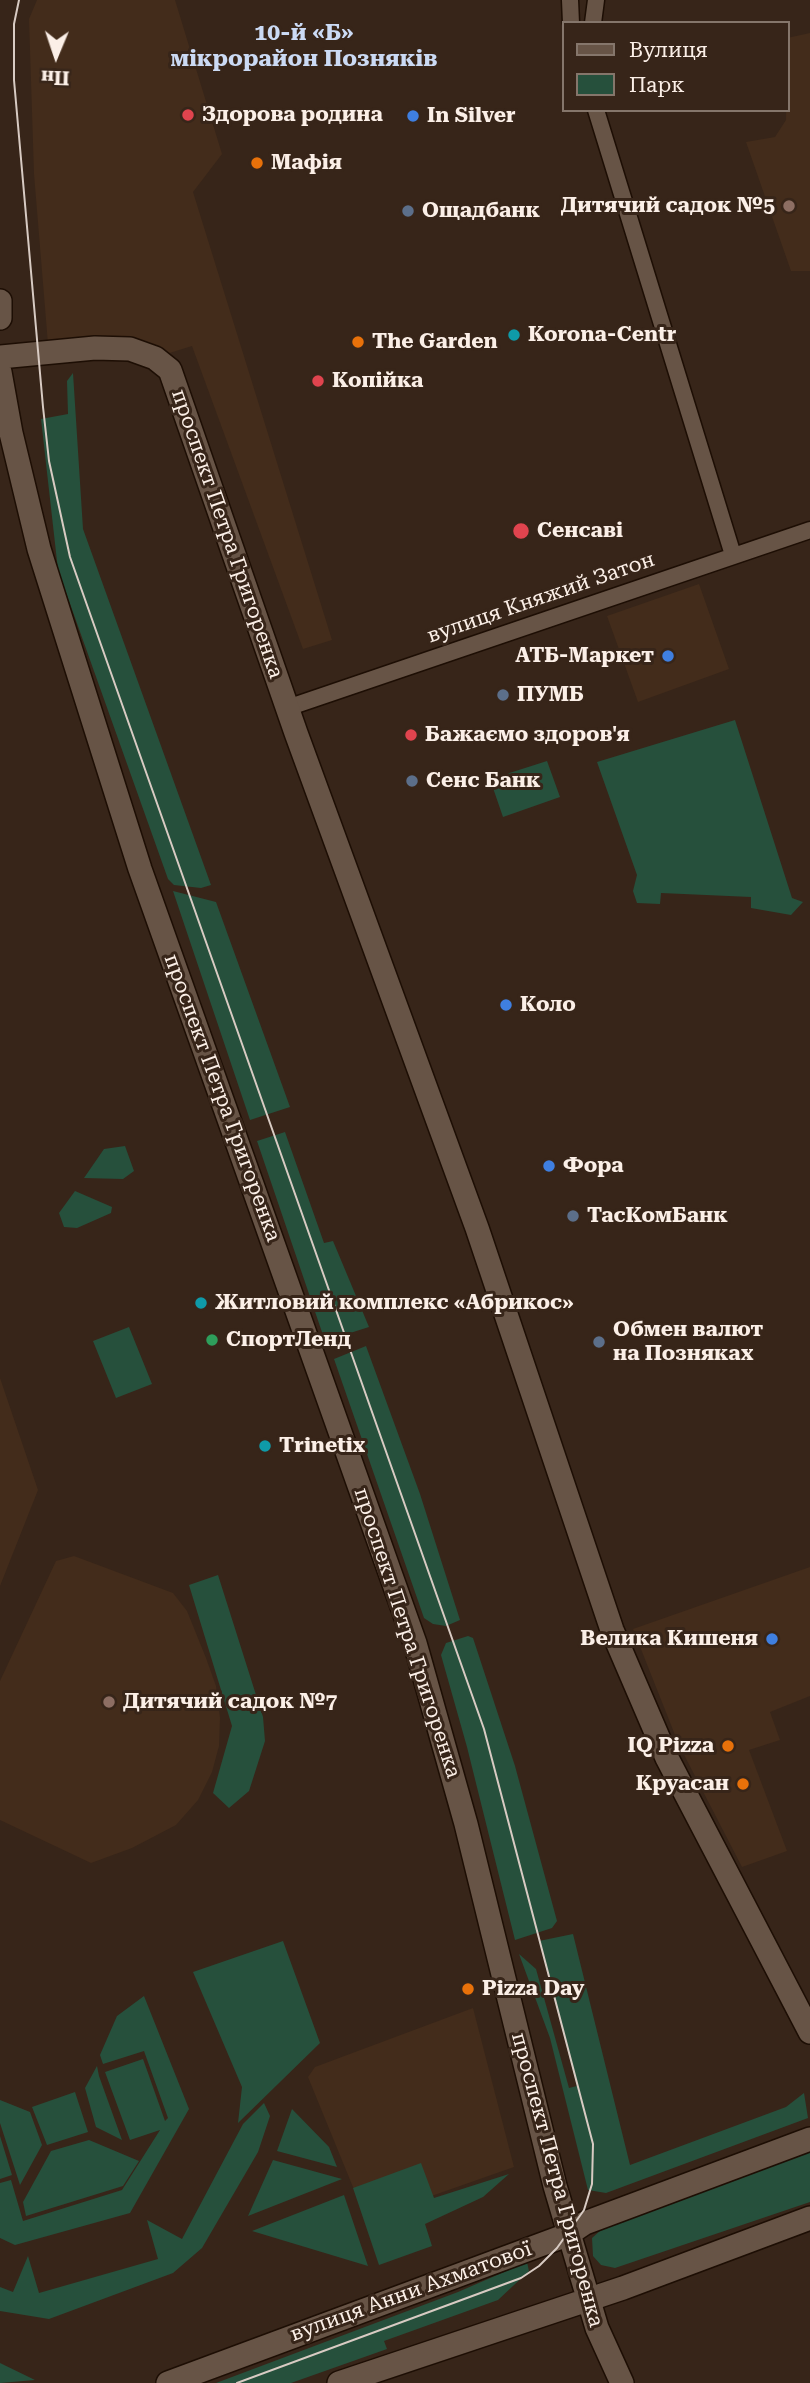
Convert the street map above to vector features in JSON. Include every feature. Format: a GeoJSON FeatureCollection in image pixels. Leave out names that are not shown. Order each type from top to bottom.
{"type":"FeatureCollection","features":[{"type":"Feature","properties":{"kind":"main road"},"geometry":{"type":"LineString","coordinates":[[0,301],[0,318]]}},
{"type":"Feature","properties":{"kind":"main road","name":"проспект Петра Григоренка"},"geometry":{"type":"LineString","coordinates":[[0,357],[95,348],[130,349],[155,358],[170,370],[287,708],[478,1228],[612,1630],[667,1758],[810,2032]]}},
{"type":"Feature","properties":{"kind":"main road","name":"проспект Петра Григоренка"},"geometry":{"type":"LineString","coordinates":[[0,372],[9,426],[39,549],[140,870],[415,1643],[466,1824],[518,2039],[570,2233],[597,2328],[622,2383]]}},
{"type":"Feature","properties":{"kind":"main road","name":"вулиця Анни Ахматової"},"geometry":{"type":"LineString","coordinates":[[168,2383],[570,2233],[586,2223],[810,2139]]}},
{"type":"Feature","properties":{"kind":"main road"},"geometry":{"type":"LineString","coordinates":[[339,2383],[590,2296],[623,2288],[810,2218]]}},
{"type":"Feature","properties":{"kind":"street"},"geometry":{"type":"LineString","coordinates":[[570,0],[571,21]]}},
{"type":"Feature","properties":{"kind":"street"},"geometry":{"type":"LineString","coordinates":[[593,21],[596,0]]}},
{"type":"Feature","properties":{"kind":"street"},"geometry":{"type":"LineString","coordinates":[[596,112],[733,555]]}},
{"type":"Feature","properties":{"kind":"street","name":"вулиця Княжий Затон"},"geometry":{"type":"LineString","coordinates":[[287,708],[810,530]]}},
{"type":"Feature","properties":{"kind":"shaded area"},"geometry":{"type":"Polygon","coordinates":[[[37,0],[175,0],[222,154],[193,192],[332,640],[303,649],[192,346],[163,355],[48,344],[34,174],[29,19],[37,0]]]}},
{"type":"Feature","properties":{"kind":"shaded area","name":"Дитячий садок №5"},"geometry":{"type":"Polygon","coordinates":[[[810,33],[810,271],[791,271],[746,142],[775,137],[786,120],[786,112],[789,112],[789,38],[810,33]]]}},
{"type":"Feature","properties":{"kind":"shaded area"},"geometry":{"type":"Polygon","coordinates":[[[699,584],[729,669],[638,702],[607,616],[699,584]]]}},
{"type":"Feature","properties":{"kind":"shaded area"},"geometry":{"type":"Polygon","coordinates":[[[0,1378],[38,1490],[0,1586],[0,1378]]]}},
{"type":"Feature","properties":{"kind":"shaded area","name":"Дитячий садок №7"},"geometry":{"type":"Polygon","coordinates":[[[74,1556],[173,1593],[187,1611],[206,1658],[216,1686],[220,1718],[219,1746],[212,1772],[198,1800],[176,1825],[132,1848],[91,1863],[0,1820],[0,1681],[56,1561],[74,1556]]]}},
{"type":"Feature","properties":{"kind":"shaded area"},"geometry":{"type":"Polygon","coordinates":[[[810,1567],[810,1696],[770,1712],[780,1740],[749,1750],[787,1851],[742,1867],[679,1745],[633,1629],[810,1567]]]}},
{"type":"Feature","properties":{"kind":"shaded area"},"geometry":{"type":"Polygon","coordinates":[[[473,2008],[514,2167],[366,2219],[308,2077],[315,2067],[473,2008]]]}},
{"type":"Feature","properties":{"kind":"green space"},"geometry":{"type":"Polygon","coordinates":[[[73,373],[83,529],[211,885],[201,888],[174,885],[168,879],[58,570],[41,419],[68,414],[67,381],[73,373]]]}},
{"type":"Feature","properties":{"kind":"green space"},"geometry":{"type":"Polygon","coordinates":[[[735,720],[792,898],[803,902],[791,915],[751,908],[751,897],[661,893],[660,904],[637,903],[633,891],[637,875],[597,762],[735,720]]]}},
{"type":"Feature","properties":{"kind":"green space"},"geometry":{"type":"Polygon","coordinates":[[[547,761],[560,797],[503,817],[493,788],[500,776],[547,761]]]}},
{"type":"Feature","properties":{"kind":"green space"},"geometry":{"type":"Polygon","coordinates":[[[173,891],[216,902],[290,1107],[250,1120],[173,891]]]}},
{"type":"Feature","properties":{"kind":"green space"},"geometry":{"type":"Polygon","coordinates":[[[285,1132],[324,1243],[333,1241],[369,1327],[325,1341],[257,1141],[285,1132]]]}},
{"type":"Feature","properties":{"kind":"green space"},"geometry":{"type":"Polygon","coordinates":[[[125,1146],[134,1171],[123,1179],[84,1178],[104,1149],[125,1146]]]}},
{"type":"Feature","properties":{"kind":"green space"},"geometry":{"type":"Polygon","coordinates":[[[75,1191],[112,1207],[111,1213],[77,1228],[64,1227],[59,1213],[75,1191]]]}},
{"type":"Feature","properties":{"kind":"green space"},"geometry":{"type":"Polygon","coordinates":[[[129,1327],[152,1384],[116,1398],[93,1341],[129,1327]]]}},
{"type":"Feature","properties":{"kind":"green space"},"geometry":{"type":"Polygon","coordinates":[[[366,1346],[420,1494],[460,1620],[446,1626],[433,1624],[424,1618],[334,1359],[366,1346]]]}},
{"type":"Feature","properties":{"kind":"green space"},"geometry":{"type":"Polygon","coordinates":[[[218,1575],[263,1717],[265,1741],[249,1791],[229,1808],[213,1793],[232,1726],[189,1585],[218,1575]]]}},
{"type":"Feature","properties":{"kind":"green space"},"geometry":{"type":"Polygon","coordinates":[[[468,1636],[473,1638],[515,1766],[557,1921],[552,1928],[515,1940],[441,1655],[446,1643],[468,1636]]]}},
{"type":"Feature","properties":{"kind":"green space"},"geometry":{"type":"Polygon","coordinates":[[[573,1934],[630,2165],[786,2107],[804,2093],[808,2118],[606,2193],[588,2190],[550,2038],[519,1954],[536,1969],[569,2088],[577,2086],[539,1941],[573,1934]]]}},
{"type":"Feature","properties":{"kind":"green space"},"geometry":{"type":"Polygon","coordinates":[[[283,1941],[320,2043],[238,2123],[242,2087],[193,1972],[283,1941]]]}},
{"type":"Feature","properties":{"kind":"green space"},"geometry":{"type":"Polygon","coordinates":[[[144,1996],[189,2109],[130,2213],[15,2245],[0,2238],[0,2183],[11,2180],[23,2221],[122,2190],[160,2130],[130,2140],[105,2072],[143,2059],[165,2121],[168,2118],[144,2051],[103,2064],[100,2055],[117,2016],[144,1996]]]}},
{"type":"Feature","properties":{"kind":"green space"},"geometry":{"type":"Polygon","coordinates":[[[97,2066],[122,2140],[96,2127],[85,2088],[97,2066]]]}},
{"type":"Feature","properties":{"kind":"green space"},"geometry":{"type":"Polygon","coordinates":[[[75,2092],[88,2132],[47,2145],[32,2107],[75,2092]]]}},
{"type":"Feature","properties":{"kind":"green space"},"geometry":{"type":"Polygon","coordinates":[[[0,2100],[30,2112],[42,2145],[20,2185],[0,2123],[0,2100]]]}},
{"type":"Feature","properties":{"kind":"green space"},"geometry":{"type":"Polygon","coordinates":[[[264,2103],[270,2116],[258,2152],[202,2248],[173,2273],[49,2319],[0,2311],[0,2287],[13,2292],[28,2256],[39,2293],[158,2259],[147,2220],[182,2239],[243,2124],[264,2103]]]}},
{"type":"Feature","properties":{"kind":"green space"},"geometry":{"type":"Polygon","coordinates":[[[292,2109],[329,2147],[337,2167],[277,2151],[292,2109]]]}},
{"type":"Feature","properties":{"kind":"green space"},"geometry":{"type":"Polygon","coordinates":[[[0,2136],[12,2175],[0,2179],[0,2136]]]}},
{"type":"Feature","properties":{"kind":"green space"},"geometry":{"type":"Polygon","coordinates":[[[89,2140],[139,2161],[123,2186],[26,2216],[23,2202],[51,2151],[89,2140]]]}},
{"type":"Feature","properties":{"kind":"green space"},"geometry":{"type":"Polygon","coordinates":[[[810,2152],[810,2202],[615,2268],[601,2265],[593,2256],[592,2238],[609,2223],[810,2152]]]}},
{"type":"Feature","properties":{"kind":"green space"},"geometry":{"type":"Polygon","coordinates":[[[273,2160],[342,2179],[248,2216],[273,2160]]]}},
{"type":"Feature","properties":{"kind":"green space"},"geometry":{"type":"Polygon","coordinates":[[[421,2163],[434,2198],[509,2174],[483,2197],[425,2224],[432,2246],[379,2265],[353,2188],[421,2163]]]}},
{"type":"Feature","properties":{"kind":"green space"},"geometry":{"type":"Polygon","coordinates":[[[344,2195],[368,2266],[252,2231],[344,2195]]]}},
{"type":"Feature","properties":{"kind":"green space"},"geometry":{"type":"Polygon","coordinates":[[[527,2262],[529,2271],[498,2300],[384,2341],[387,2349],[291,2383],[216,2383],[458,2292],[527,2262]]]}},
{"type":"Feature","properties":{"kind":"green space"},"geometry":{"type":"Polygon","coordinates":[[[0,2363],[35,2380],[0,2383],[0,2363]]]}},
{"type":"Feature","properties":{"kind":"tram line"},"geometry":{"type":"LineString","coordinates":[[19,0],[14,24],[14,80],[43,407],[49,461],[70,557],[484,1729],[593,2144],[592,2184],[584,2210],[557,2248],[539,2266],[521,2278],[237,2383]]}},
{"type":"Feature","properties":{"kind":"place","name":"Здорова родина"},"geometry":{"type":"Point","coordinates":[188,115]}},
{"type":"Feature","properties":{"kind":"place","name":"In Silver"},"geometry":{"type":"Point","coordinates":[413,116]}},
{"type":"Feature","properties":{"kind":"place","name":"Мафія"},"geometry":{"type":"Point","coordinates":[257,163]}},
{"type":"Feature","properties":{"kind":"place","name":"Дитячий садок №5"},"geometry":{"type":"Point","coordinates":[789,206]}},
{"type":"Feature","properties":{"kind":"place","name":"Ощадбанк"},"geometry":{"type":"Point","coordinates":[408,211]}},
{"type":"Feature","properties":{"kind":"place","name":"Korona-Centr"},"geometry":{"type":"Point","coordinates":[514,335]}},
{"type":"Feature","properties":{"kind":"place","name":"The Garden"},"geometry":{"type":"Point","coordinates":[358,342]}},
{"type":"Feature","properties":{"kind":"place","name":"Копійка"},"geometry":{"type":"Point","coordinates":[318,381]}},
{"type":"Feature","properties":{"kind":"place","name":"Сенсаві"},"geometry":{"type":"Point","coordinates":[521,531]}},
{"type":"Feature","properties":{"kind":"place","name":"АТБ-Маркет"},"geometry":{"type":"Point","coordinates":[668,656]}},
{"type":"Feature","properties":{"kind":"place","name":"ПУМБ"},"geometry":{"type":"Point","coordinates":[503,695]}},
{"type":"Feature","properties":{"kind":"place","name":"Бажаємо здоров'я"},"geometry":{"type":"Point","coordinates":[411,735]}},
{"type":"Feature","properties":{"kind":"place","name":"Сенс Банк"},"geometry":{"type":"Point","coordinates":[412,781]}},
{"type":"Feature","properties":{"kind":"place","name":"Коло"},"geometry":{"type":"Point","coordinates":[506,1005]}},
{"type":"Feature","properties":{"kind":"place","name":"Фора"},"geometry":{"type":"Point","coordinates":[549,1166]}},
{"type":"Feature","properties":{"kind":"place","name":"ТасКомБанк"},"geometry":{"type":"Point","coordinates":[573,1216]}},
{"type":"Feature","properties":{"kind":"place","name":"Житловий комплекс «Абрикос»"},"geometry":{"type":"Point","coordinates":[201,1303]}},
{"type":"Feature","properties":{"kind":"place","name":"СпортЛенд"},"geometry":{"type":"Point","coordinates":[212,1340]}},
{"type":"Feature","properties":{"kind":"place","name":"Обмен валют на Позняках"},"geometry":{"type":"Point","coordinates":[599,1342]}},
{"type":"Feature","properties":{"kind":"place","name":"Trinetix"},"geometry":{"type":"Point","coordinates":[265,1446]}},
{"type":"Feature","properties":{"kind":"place","name":"Велика Кишеня"},"geometry":{"type":"Point","coordinates":[772,1639]}},
{"type":"Feature","properties":{"kind":"place","name":"Дитячий садок №7"},"geometry":{"type":"Point","coordinates":[109,1702]}},
{"type":"Feature","properties":{"kind":"place","name":"IQ Pizza"},"geometry":{"type":"Point","coordinates":[728,1746]}},
{"type":"Feature","properties":{"kind":"place","name":"Круасан"},"geometry":{"type":"Point","coordinates":[743,1784]}},
{"type":"Feature","properties":{"kind":"place","name":"Pizza Day"},"geometry":{"type":"Point","coordinates":[468,1989]}},
{"type":"Feature","properties":{"kind":"district","name":"10-й «Б» мікрорайон Позняків"},"geometry":{"type":"Point","coordinates":[304,46]}}]}
